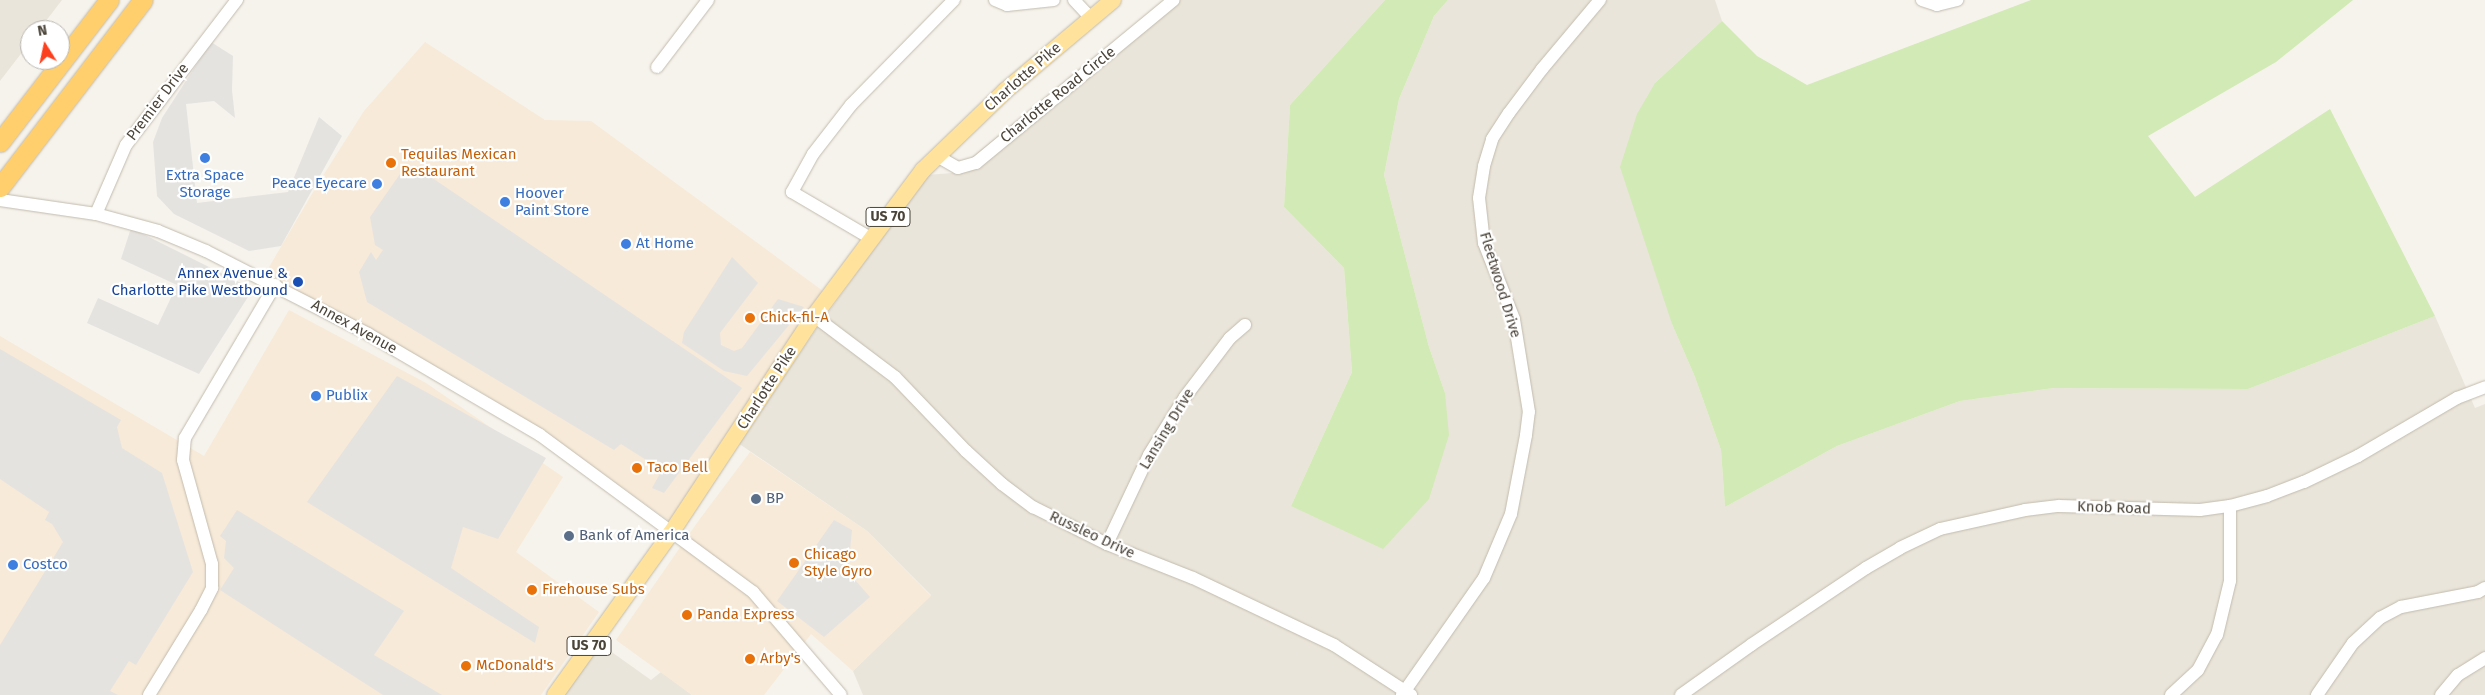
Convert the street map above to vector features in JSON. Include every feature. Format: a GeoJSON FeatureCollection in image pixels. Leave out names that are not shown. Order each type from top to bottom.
{"type":"FeatureCollection","features":[{"type":"Feature","properties":{"kind":"highway"},"geometry":{"type":"LineString","coordinates":[[0,142],[109,0]]}},
{"type":"Feature","properties":{"kind":"highway"},"geometry":{"type":"LineString","coordinates":[[0,188],[143,0]]}},
{"type":"Feature","properties":{"kind":"main road","name":"Charlotte Pike"},"geometry":{"type":"LineString","coordinates":[[555,695],[671,533],[814,316],[923,170],[1005,91],[1113,0]]}},
{"type":"Feature","properties":{"kind":"street","name":"Premier Drive"},"geometry":{"type":"LineString","coordinates":[[96,214],[126,145],[236,0]]}},
{"type":"Feature","properties":{"kind":"street"},"geometry":{"type":"LineString","coordinates":[[658,67],[708,0]]}},
{"type":"Feature","properties":{"kind":"street"},"geometry":{"type":"LineString","coordinates":[[872,239],[792,192],[813,154],[851,106],[954,0]]}},
{"type":"Feature","properties":{"kind":"street"},"geometry":{"type":"LineString","coordinates":[[995,0],[1006,5],[1054,0]]}},
{"type":"Feature","properties":{"kind":"street"},"geometry":{"type":"LineString","coordinates":[[1074,0],[1092,18]]}},
{"type":"Feature","properties":{"kind":"street","name":"Charlotte Road Circle"},"geometry":{"type":"LineString","coordinates":[[937,156],[958,168],[976,163],[1174,0]]}},
{"type":"Feature","properties":{"kind":"street","name":"Fleetwood Drive"},"geometry":{"type":"LineString","coordinates":[[1406,694],[1484,578],[1511,514],[1528,420],[1529,412],[1514,319],[1484,243],[1479,198],[1484,166],[1492,139],[1508,113],[1600,0]]}},
{"type":"Feature","properties":{"kind":"street"},"geometry":{"type":"LineString","coordinates":[[1922,0],[1937,5],[1957,0]]}},
{"type":"Feature","properties":{"kind":"street","name":"Annex Avenue"},"geometry":{"type":"LineString","coordinates":[[0,200],[96,214],[158,232],[206,251],[368,334],[540,435],[671,533],[726,570],[753,592],[841,695]]}},
{"type":"Feature","properties":{"kind":"street"},"geometry":{"type":"LineString","coordinates":[[149,695],[201,610],[212,588],[212,564],[183,460],[185,438],[275,285]]}},
{"type":"Feature","properties":{"kind":"street","name":"Russleo Drive"},"geometry":{"type":"LineString","coordinates":[[814,316],[895,376],[966,451],[1002,484],[1033,508],[1107,544],[1193,578],[1334,645],[1406,694]]}},
{"type":"Feature","properties":{"kind":"street","name":"Lansing Drive"},"geometry":{"type":"LineString","coordinates":[[1107,544],[1149,455],[1184,397],[1230,338],[1245,325]]}},
{"type":"Feature","properties":{"kind":"street","name":"Knob Road"},"geometry":{"type":"LineString","coordinates":[[1680,695],[1866,568],[1900,548],[1940,529],[2025,510],[2059,506],[2200,510],[2230,506],[2267,496],[2304,482],[2358,456],[2456,398],[2485,387]]}},
{"type":"Feature","properties":{"kind":"street"},"geometry":{"type":"LineString","coordinates":[[2171,695],[2198,670],[2217,635],[2230,581],[2230,506]]}},
{"type":"Feature","properties":{"kind":"street"},"geometry":{"type":"LineString","coordinates":[[2317,695],[2353,643],[2380,618],[2401,607],[2478,592],[2485,588]]}},
{"type":"Feature","properties":{"kind":"street"},"geometry":{"type":"LineString","coordinates":[[2441,695],[2458,675],[2485,658]]}},
{"type":"Feature","properties":{"kind":"shaded area"},"geometry":{"type":"Polygon","coordinates":[[[0,0],[62,0],[47,20],[20,20],[20,55],[0,81],[0,0]]]}},
{"type":"Feature","properties":{"kind":"shaded area"},"geometry":{"type":"Polygon","coordinates":[[[1167,0],[1385,0],[1290,105],[1284,207],[1344,268],[1352,372],[1291,506],[1445,393],[1429,347],[1384,175],[1399,99],[1434,16],[1448,0],[1715,0],[1722,21],[1655,83],[1672,324],[1695,377],[1721,450],[1725,507],[1837,446],[1960,401],[2054,388],[2248,389],[2435,316],[2475,408],[2485,404],[2485,695],[863,695],[853,671],[931,595],[867,531],[738,443],[815,331],[927,175],[952,173],[1167,0]]]}},
{"type":"Feature","properties":{"kind":"shaded area"},"geometry":{"type":"Polygon","coordinates":[[[211,42],[233,56],[232,90],[235,118],[214,101],[186,104],[197,203],[288,192],[319,117],[342,136],[281,246],[249,251],[174,214],[157,196],[153,142],[162,118],[211,42]]]}},
{"type":"Feature","properties":{"kind":"shaded area"},"geometry":{"type":"Polygon","coordinates":[[[425,42],[545,120],[591,121],[823,291],[669,521],[562,444],[470,385],[265,274],[319,182],[364,111],[425,42]]]}},
{"type":"Feature","properties":{"kind":"shaded area"},"geometry":{"type":"Polygon","coordinates":[[[425,173],[742,388],[664,493],[652,488],[662,470],[621,444],[614,450],[367,302],[359,272],[371,252],[376,260],[383,250],[375,245],[370,217],[400,174],[425,173]]]}},
{"type":"Feature","properties":{"kind":"shaded area"},"geometry":{"type":"Polygon","coordinates":[[[131,228],[253,289],[199,374],[87,323],[98,298],[158,325],[177,285],[121,259],[131,228]]]}},
{"type":"Feature","properties":{"kind":"shaded area"},"geometry":{"type":"Polygon","coordinates":[[[732,257],[758,283],[720,333],[721,345],[734,351],[742,348],[778,299],[804,307],[747,376],[724,371],[682,343],[684,332],[732,257]]]}},
{"type":"Feature","properties":{"kind":"shaded area"},"geometry":{"type":"Polygon","coordinates":[[[289,310],[426,383],[563,477],[516,552],[599,612],[541,695],[0,695],[0,336],[204,456],[289,310]]]}},
{"type":"Feature","properties":{"kind":"shaded area"},"geometry":{"type":"Polygon","coordinates":[[[0,349],[121,420],[117,427],[122,448],[162,473],[193,572],[136,665],[129,661],[110,691],[118,695],[0,695],[0,645],[63,542],[52,524],[45,520],[49,512],[0,479],[0,349]]]}},
{"type":"Feature","properties":{"kind":"shaded area"},"geometry":{"type":"Polygon","coordinates":[[[397,376],[546,458],[498,539],[463,527],[451,568],[539,627],[535,643],[307,502],[397,376]]]}},
{"type":"Feature","properties":{"kind":"shaded area"},"geometry":{"type":"Polygon","coordinates":[[[750,452],[867,531],[931,596],[853,671],[811,634],[764,695],[692,695],[616,640],[699,520],[750,452]]]}},
{"type":"Feature","properties":{"kind":"shaded area"},"geometry":{"type":"Polygon","coordinates":[[[237,510],[404,611],[374,655],[442,695],[383,695],[220,590],[234,568],[224,558],[226,541],[220,536],[237,510]]]}},
{"type":"Feature","properties":{"kind":"shaded area"},"geometry":{"type":"Polygon","coordinates":[[[834,520],[852,530],[848,572],[870,597],[824,637],[777,601],[834,520]]]}},
{"type":"Feature","properties":{"kind":"shaded area"},"geometry":{"type":"Polygon","coordinates":[[[599,643],[651,680],[661,672],[692,695],[562,695],[599,643]]]}},
{"type":"Feature","properties":{"kind":"green space"},"geometry":{"type":"Polygon","coordinates":[[[1385,0],[1448,0],[1434,16],[1399,99],[1384,175],[1429,347],[1445,393],[1449,435],[1429,499],[1383,549],[1291,506],[1352,372],[1344,268],[1284,207],[1290,105],[1385,0]]]}},
{"type":"Feature","properties":{"kind":"green space"},"geometry":{"type":"Polygon","coordinates":[[[2031,0],[2353,0],[2276,62],[2148,136],[2195,197],[2330,109],[2435,316],[2248,389],[2054,388],[1960,401],[1837,446],[1725,507],[1721,450],[1695,377],[1672,324],[1620,167],[1637,114],[1655,83],[1722,21],[1757,56],[1807,85],[2031,0]]]}},
{"type":"Feature","properties":{"kind":"place","name":"Extra Space Storage"},"geometry":{"type":"Point","coordinates":[205,158]}},
{"type":"Feature","properties":{"kind":"place","name":"Tequilas Mexican Restaurant"},"geometry":{"type":"Point","coordinates":[391,163]}},
{"type":"Feature","properties":{"kind":"place","name":"Peace Eyecare"},"geometry":{"type":"Point","coordinates":[377,184]}},
{"type":"Feature","properties":{"kind":"place","name":"Hoover Paint Store"},"geometry":{"type":"Point","coordinates":[505,202]}},
{"type":"Feature","properties":{"kind":"place","name":"At Home"},"geometry":{"type":"Point","coordinates":[626,244]}},
{"type":"Feature","properties":{"kind":"place","name":"Annex Avenue & Charlotte Pike Westbound"},"geometry":{"type":"Point","coordinates":[298,282]}},
{"type":"Feature","properties":{"kind":"place","name":"Chick-fil-A"},"geometry":{"type":"Point","coordinates":[750,318]}},
{"type":"Feature","properties":{"kind":"place","name":"Publix"},"geometry":{"type":"Point","coordinates":[316,396]}},
{"type":"Feature","properties":{"kind":"place","name":"Taco Bell"},"geometry":{"type":"Point","coordinates":[637,468]}},
{"type":"Feature","properties":{"kind":"place","name":"BP"},"geometry":{"type":"Point","coordinates":[756,499]}},
{"type":"Feature","properties":{"kind":"place","name":"Bank of America"},"geometry":{"type":"Point","coordinates":[569,536]}},
{"type":"Feature","properties":{"kind":"place","name":"Chicago Style Gyro"},"geometry":{"type":"Point","coordinates":[794,563]}},
{"type":"Feature","properties":{"kind":"place","name":"Costco"},"geometry":{"type":"Point","coordinates":[13,565]}},
{"type":"Feature","properties":{"kind":"place","name":"Firehouse Subs"},"geometry":{"type":"Point","coordinates":[532,590]}},
{"type":"Feature","properties":{"kind":"place","name":"Panda Express"},"geometry":{"type":"Point","coordinates":[687,615]}},
{"type":"Feature","properties":{"kind":"place","name":"Arby's"},"geometry":{"type":"Point","coordinates":[750,659]}},
{"type":"Feature","properties":{"kind":"place","name":"McDonald's"},"geometry":{"type":"Point","coordinates":[466,666]}}]}
